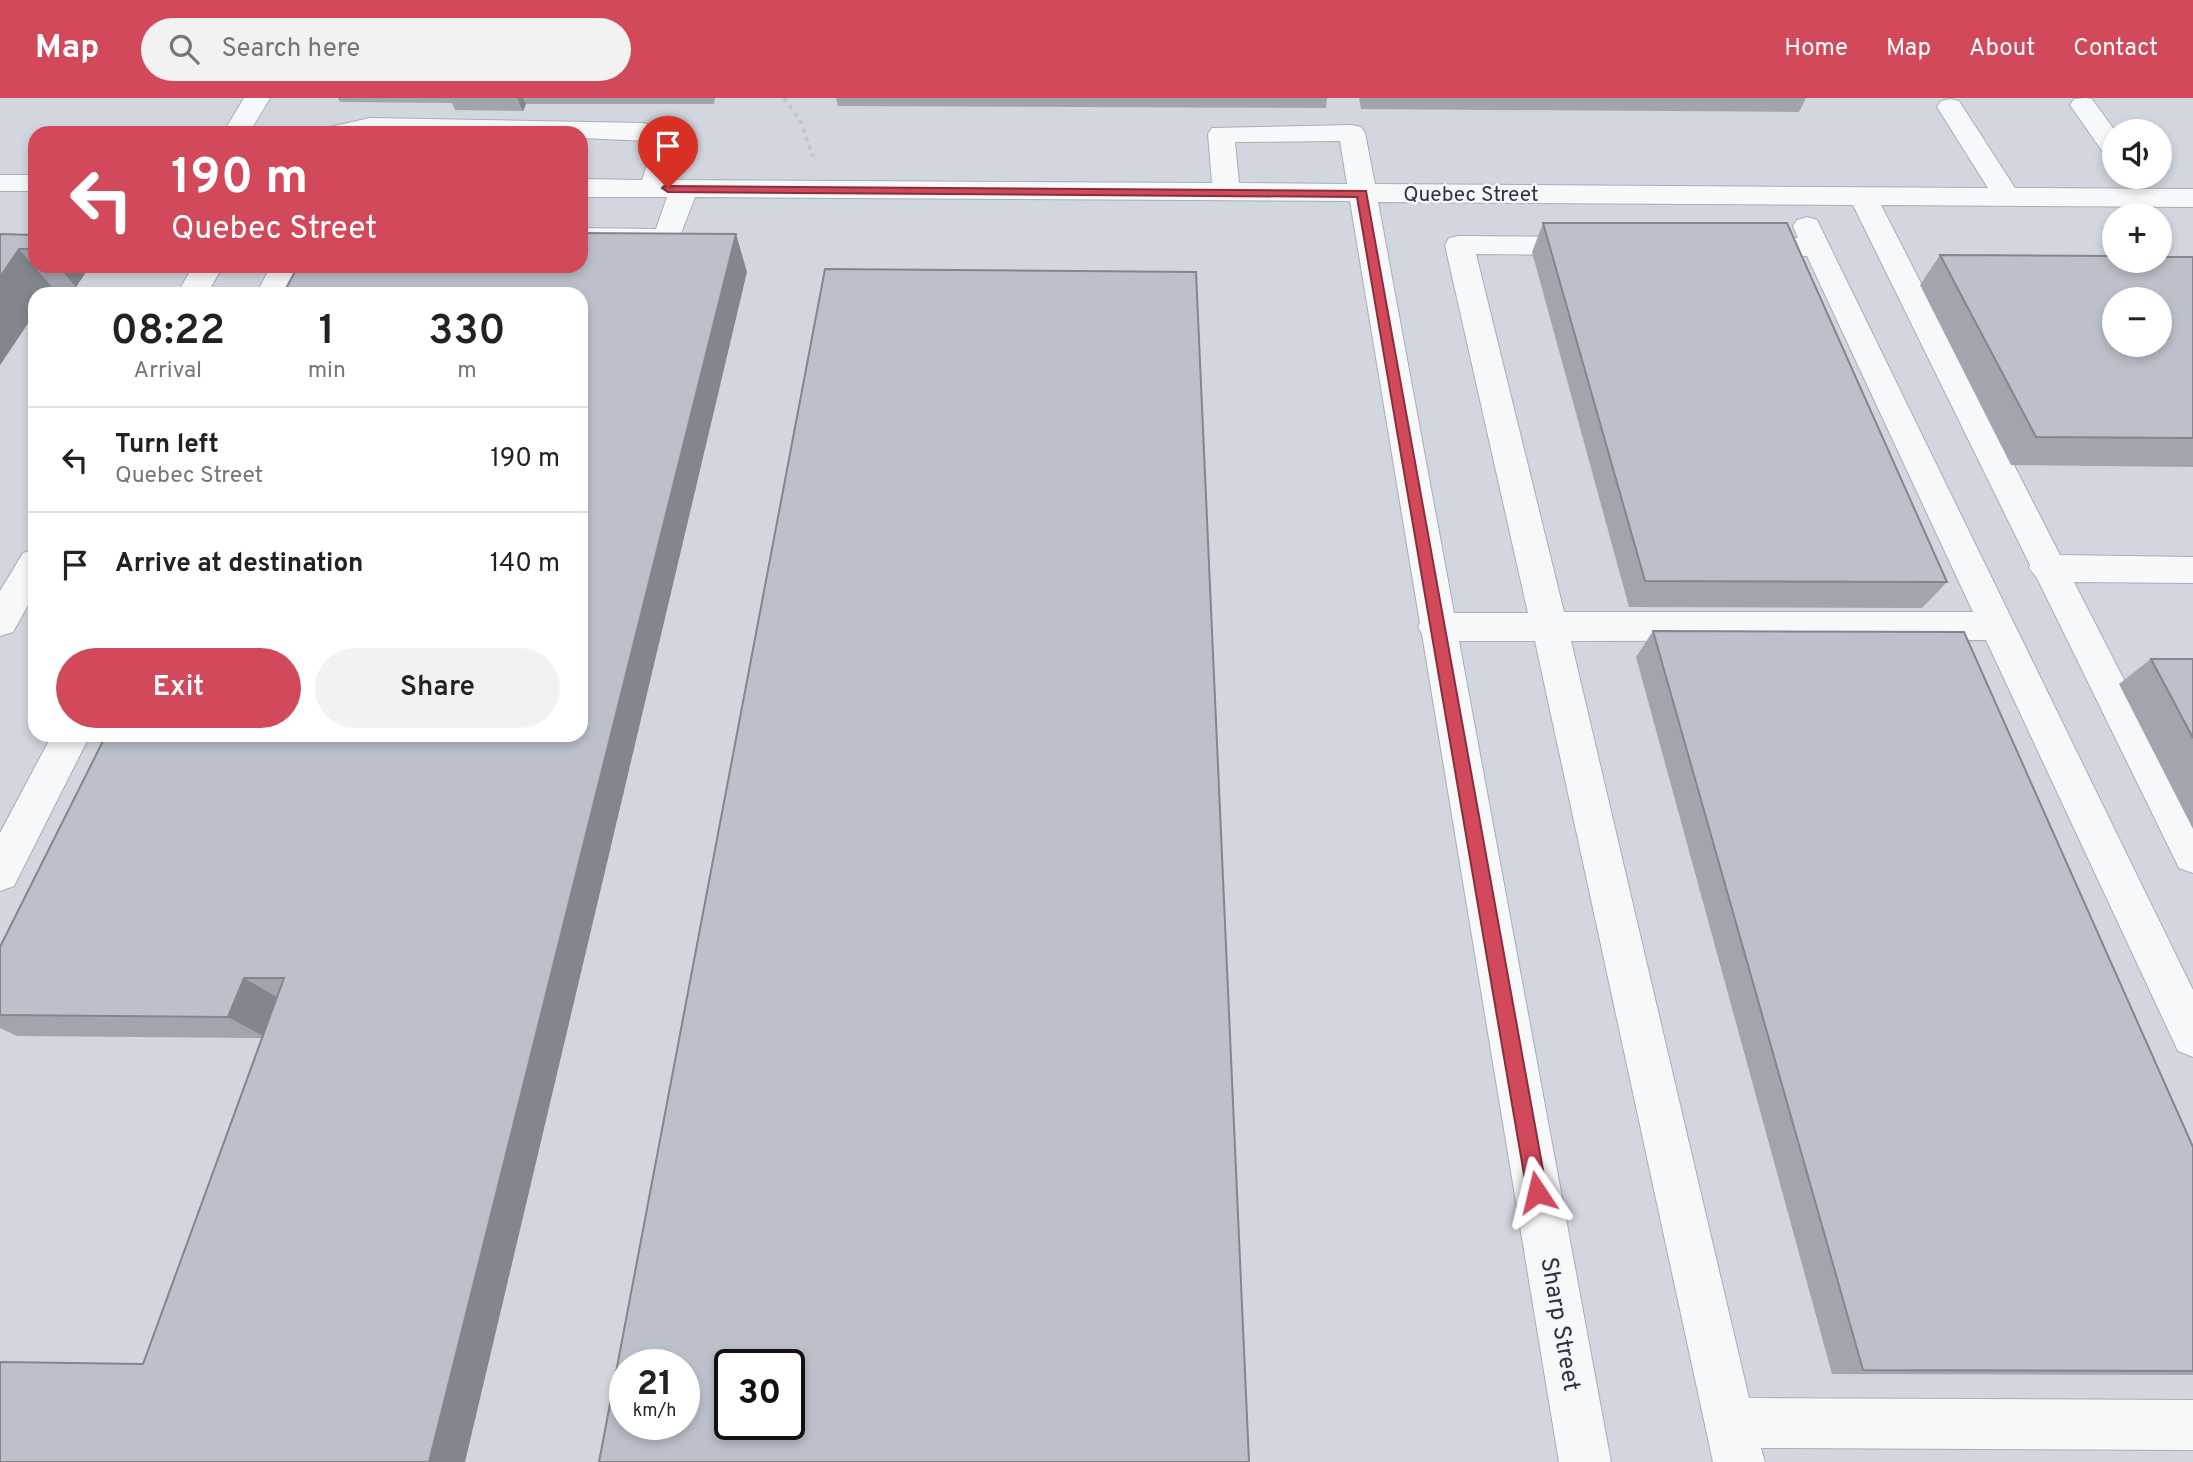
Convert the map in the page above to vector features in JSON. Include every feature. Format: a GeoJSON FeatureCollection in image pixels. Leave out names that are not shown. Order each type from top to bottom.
{"type":"FeatureCollection","features":[{"type":"Feature","properties":{"kind":"street"},"geometry":{"type":"LineString","coordinates":[[240,126],[257,98]]}},
{"type":"Feature","properties":{"kind":"street"},"geometry":{"type":"LineString","coordinates":[[2083,105],[2102,132]]}},
{"type":"Feature","properties":{"kind":"street"},"geometry":{"type":"LineString","coordinates":[[1950,107],[2007,197]]}},
{"type":"Feature","properties":{"kind":"street"},"geometry":{"type":"LineString","coordinates":[[588,130],[643,131],[659,136],[664,144],[663,158],[653,188]]}},
{"type":"Feature","properties":{"kind":"street","name":"Sharp Street"},"geometry":{"type":"LineString","coordinates":[[1226,192],[1221,134],[1352,133],[1436,627],[1585,1462]]}},
{"type":"Feature","properties":{"kind":"street"},"geometry":{"type":"LineString","coordinates":[[0,183],[28,183]]}},
{"type":"Feature","properties":{"kind":"street","name":"Quebec Street"},"geometry":{"type":"LineString","coordinates":[[588,188],[1863,197],[2007,197],[2113,189]]}},
{"type":"Feature","properties":{"kind":"street"},"geometry":{"type":"LineString","coordinates":[[588,237],[667,238],[684,189]]}},
{"type":"Feature","properties":{"kind":"street","name":"Quebec Street"},"geometry":{"type":"LineString","coordinates":[[2150,189],[2193,198]]}},
{"type":"Feature","properties":{"kind":"street"},"geometry":{"type":"LineString","coordinates":[[1793,196],[2193,1036]]}},
{"type":"Feature","properties":{"kind":"street"},"geometry":{"type":"LineString","coordinates":[[1863,197],[1914,269],[2046,568],[2193,855]]}},
{"type":"Feature","properties":{"kind":"street"},"geometry":{"type":"LineString","coordinates":[[1625,246],[1459,245],[1549,625],[1734,1442],[2193,1425]]}},
{"type":"Feature","properties":{"kind":"street"},"geometry":{"type":"LineString","coordinates":[[1708,247],[1818,247]]}},
{"type":"Feature","properties":{"kind":"street"},"geometry":{"type":"LineString","coordinates":[[2046,568],[2193,570]]}},
{"type":"Feature","properties":{"kind":"street"},"geometry":{"type":"LineString","coordinates":[[0,622],[28,574]]}},
{"type":"Feature","properties":{"kind":"street"},"geometry":{"type":"LineString","coordinates":[[1436,627],[1999,626]]}},
{"type":"Feature","properties":{"kind":"street"},"geometry":{"type":"LineString","coordinates":[[0,873],[67,742]]}},
{"type":"Feature","properties":{"kind":"path"},"geometry":{"type":"LineString","coordinates":[[784,98],[801,122],[811,147],[814,189]]}},
{"type":"Feature","properties":{"kind":"shaded area"},"geometry":{"type":"Polygon","coordinates":[[[0,98],[2193,98],[2193,1462],[0,1462],[0,98]]]}},
{"type":"Feature","properties":{"kind":"building"},"geometry":{"type":"Polygon","coordinates":[[[1543,223],[1787,223],[1947,582],[1645,581],[1543,223]]]}},
{"type":"Feature","properties":{"kind":"building"},"geometry":{"type":"Polygon","coordinates":[[[588,233],[736,234],[429,1462],[0,1462],[0,1362],[143,1364],[284,978],[244,978],[228,1017],[0,1015],[0,947],[102,742],[588,742],[588,287],[287,287],[294,273],[588,273],[588,233]]]}},
{"type":"Feature","properties":{"kind":"building"},"geometry":{"type":"Polygon","coordinates":[[[0,234],[28,235],[28,249],[19,249],[0,277],[0,234]]]}},
{"type":"Feature","properties":{"kind":"building"},"geometry":{"type":"Polygon","coordinates":[[[1940,255],[2102,256],[2102,273],[2172,273],[2172,257],[2193,257],[2193,438],[2036,437],[1940,255]]]}},
{"type":"Feature","properties":{"kind":"building"},"geometry":{"type":"Polygon","coordinates":[[[825,269],[1196,272],[1249,1462],[599,1462],[609,1409],[609,1440],[700,1440],[700,1349],[620,1349],[825,269]]]}},
{"type":"Feature","properties":{"kind":"building"},"geometry":{"type":"Polygon","coordinates":[[[1653,631],[1964,632],[2193,1147],[2193,1371],[1863,1370],[1653,631]]]}},
{"type":"Feature","properties":{"kind":"building"},"geometry":{"type":"Polygon","coordinates":[[[2151,659],[2193,659],[2193,738],[2151,659]]]}},
{"type":"Feature","properties":{"kind":"route"},"geometry":{"type":"LineString","coordinates":[[668,188],[1362,193],[1537,1192]]}}]}
